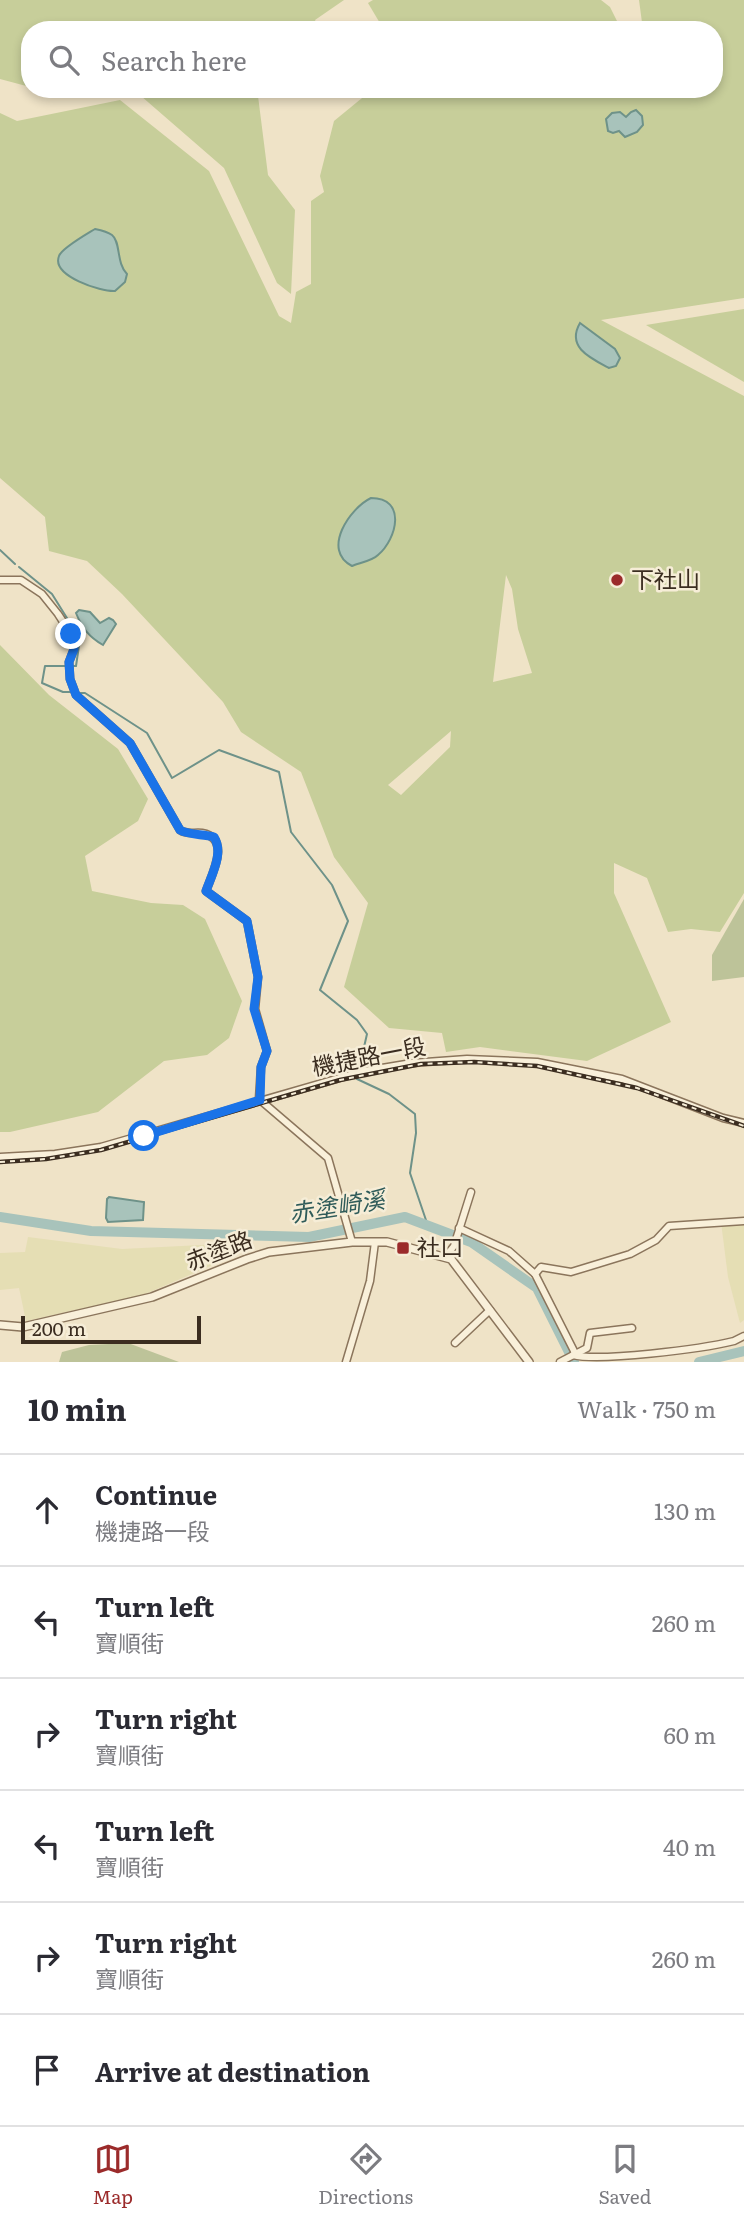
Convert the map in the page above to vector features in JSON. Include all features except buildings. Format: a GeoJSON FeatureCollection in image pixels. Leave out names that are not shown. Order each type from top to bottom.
{"type":"FeatureCollection","features":[{"type":"Feature","properties":{"kind":"street"},"geometry":{"type":"LineString","coordinates":[[0,580],[21,580],[42,594],[71,634],[74,649],[69,662],[70,679],[76,695],[130,743],[180,830],[184,833],[201,833],[214,837],[218,844],[218,855],[206,891],[247,921],[258,977],[254,1009],[267,1051],[261,1067],[260,1100],[328,1158],[351,1239]]}},
{"type":"Feature","properties":{"kind":"street","name":"機捷路一段"},"geometry":{"type":"LineString","coordinates":[[0,1157],[55,1154],[101,1147],[362,1072],[412,1063],[467,1059],[537,1062],[622,1079],[723,1118],[744,1123]]}},
{"type":"Feature","properties":{"kind":"street"},"geometry":{"type":"LineString","coordinates":[[471,1192],[454,1247],[446,1256],[529,1362]]}},
{"type":"Feature","properties":{"kind":"street"},"geometry":{"type":"LineString","coordinates":[[535,1274],[541,1267],[571,1272],[631,1254],[656,1240],[669,1226],[744,1220]]}},
{"type":"Feature","properties":{"kind":"street"},"geometry":{"type":"LineString","coordinates":[[459,1230],[509,1251],[535,1274],[574,1354],[588,1362],[658,1357],[734,1341],[744,1336]]}},
{"type":"Feature","properties":{"kind":"street","name":"赤塗路"},"geometry":{"type":"LineString","coordinates":[[0,1325],[23,1327],[152,1297],[269,1252],[351,1239],[394,1244],[446,1256]]}},
{"type":"Feature","properties":{"kind":"street"},"geometry":{"type":"LineString","coordinates":[[346,1362],[370,1281],[375,1242]]}},
{"type":"Feature","properties":{"kind":"street"},"geometry":{"type":"LineString","coordinates":[[455,1343],[490,1310]]}},
{"type":"Feature","properties":{"kind":"street"},"geometry":{"type":"LineString","coordinates":[[560,1362],[587,1348],[590,1332],[632,1328]]}},
{"type":"Feature","properties":{"kind":"shaded area"},"geometry":{"type":"Polygon","coordinates":[[[721,1222],[744,1222],[744,1320],[740,1323],[728,1277],[721,1222]]]}},
{"type":"Feature","properties":{"kind":"shaded area"},"geometry":{"type":"Polygon","coordinates":[[[28,1237],[122,1249],[221,1244],[222,1261],[143,1295],[26,1321],[19,1288],[0,1290],[0,1253],[25,1252],[28,1237]]]}},
{"type":"Feature","properties":{"kind":"green space"},"geometry":{"type":"Polygon","coordinates":[[[0,0],[344,0],[316,21],[21,21],[21,85],[0,79],[0,0]]]}},
{"type":"Feature","properties":{"kind":"green space"},"geometry":{"type":"Polygon","coordinates":[[[373,0],[601,0],[610,7],[617,21],[379,21],[368,3],[373,0]]]}},
{"type":"Feature","properties":{"kind":"green space"},"geometry":{"type":"Polygon","coordinates":[[[639,0],[744,0],[744,298],[601,320],[744,396],[744,893],[720,932],[691,929],[668,932],[647,878],[614,863],[614,893],[671,1022],[587,1061],[480,1047],[446,1052],[442,1033],[389,1028],[344,987],[368,903],[334,857],[301,772],[241,732],[223,702],[122,594],[87,561],[49,551],[45,517],[0,478],[0,113],[17,121],[120,100],[209,171],[279,316],[291,323],[296,292],[311,284],[311,201],[324,192],[320,176],[334,121],[362,98],[723,98],[723,21],[642,21],[639,0]],[[506,575],[493,682],[532,673],[518,629],[512,589],[506,575]],[[451,731],[388,785],[401,795],[450,747],[451,731]]]}},
{"type":"Feature","properties":{"kind":"green space"},"geometry":{"type":"Polygon","coordinates":[[[143,98],[258,98],[268,175],[295,210],[291,294],[277,283],[224,168],[143,98]]]}},
{"type":"Feature","properties":{"kind":"green space"},"geometry":{"type":"Polygon","coordinates":[[[744,309],[744,382],[646,325],[744,309]]]}},
{"type":"Feature","properties":{"kind":"green space"},"geometry":{"type":"Polygon","coordinates":[[[0,645],[49,695],[118,749],[148,799],[138,821],[85,856],[92,891],[151,903],[183,905],[205,919],[242,1001],[229,1038],[207,1055],[164,1061],[98,1112],[10,1132],[0,1132],[0,645]]]}},
{"type":"Feature","properties":{"kind":"green space"},"geometry":{"type":"Polygon","coordinates":[[[744,899],[744,977],[712,981],[712,955],[744,899]]]}},
{"type":"Feature","properties":{"kind":"green space"},"geometry":{"type":"Polygon","coordinates":[[[128,1343],[179,1362],[59,1362],[62,1352],[89,1345],[128,1343]]]}},
{"type":"Feature","properties":{"kind":"water"},"geometry":{"type":"Polygon","coordinates":[[[636,110],[642,116],[643,125],[637,132],[625,137],[619,131],[608,131],[606,119],[612,113],[620,112],[626,117],[636,110]]]}},
{"type":"Feature","properties":{"kind":"water"},"geometry":{"type":"Polygon","coordinates":[[[95,229],[115,238],[121,264],[127,274],[125,282],[115,291],[99,289],[79,281],[62,270],[59,263],[59,256],[65,249],[95,229]]]}},
{"type":"Feature","properties":{"kind":"water"},"geometry":{"type":"Polygon","coordinates":[[[580,323],[615,349],[620,358],[616,366],[609,368],[582,351],[576,339],[580,323]]]}},
{"type":"Feature","properties":{"kind":"water"},"geometry":{"type":"Polygon","coordinates":[[[371,498],[390,505],[394,512],[394,530],[385,548],[378,555],[352,566],[343,559],[339,540],[348,520],[371,498]]]}},
{"type":"Feature","properties":{"kind":"water"},"geometry":{"type":"Polygon","coordinates":[[[79,610],[90,612],[100,623],[109,618],[116,624],[103,645],[83,628],[76,613],[79,610]]]}},
{"type":"Feature","properties":{"kind":"water"},"geometry":{"type":"Polygon","coordinates":[[[109,1197],[144,1202],[143,1220],[108,1222],[106,1218],[109,1197]]]}},
{"type":"Feature","properties":{"kind":"waterway"},"geometry":{"type":"LineString","coordinates":[[0,550],[15,564]]}},
{"type":"Feature","properties":{"kind":"waterway"},"geometry":{"type":"LineString","coordinates":[[19,567],[52,594],[80,639],[76,666],[71,666]]}},
{"type":"Feature","properties":{"kind":"waterway"},"geometry":{"type":"LineString","coordinates":[[66,666],[45,666],[42,683],[63,692],[73,692]]}},
{"type":"Feature","properties":{"kind":"waterway"},"geometry":{"type":"LineString","coordinates":[[79,693],[85,693],[147,733],[172,778],[219,750],[279,772],[291,832],[332,885],[348,921],[320,990],[357,1020],[367,1034],[359,1069]]}},
{"type":"Feature","properties":{"kind":"waterway"},"geometry":{"type":"LineString","coordinates":[[358,1075],[357,1079],[389,1094],[415,1114],[416,1133],[410,1173],[428,1226]]}},
{"type":"Feature","properties":{"kind":"waterway","name":"赤塗崎溪"},"geometry":{"type":"LineString","coordinates":[[0,1217],[91,1231],[309,1237],[405,1217],[471,1242],[537,1288],[574,1362]]}},
{"type":"Feature","properties":{"kind":"waterway"},"geometry":{"type":"LineString","coordinates":[[699,1362],[744,1351]]}},
{"type":"Feature","properties":{"kind":"railway"},"geometry":{"type":"LineString","coordinates":[[0,1162],[46,1159],[101,1150],[340,1080],[421,1064],[474,1062],[537,1066],[637,1088],[744,1126]]}},
{"type":"Feature","properties":{"kind":"place","name":"下社山"},"geometry":{"type":"Point","coordinates":[617,580]}},
{"type":"Feature","properties":{"kind":"place","name":"社口"},"geometry":{"type":"Point","coordinates":[403,1248]}},
{"type":"Feature","properties":{"kind":"route"},"geometry":{"type":"LineString","coordinates":[[71,634],[74,649],[69,662],[70,679],[76,695],[130,743],[180,830],[184,833],[201,833],[214,837],[218,844],[218,855],[206,891],[247,921],[258,977],[254,1009],[267,1051],[261,1067],[260,1100],[144,1136]]}}]}
